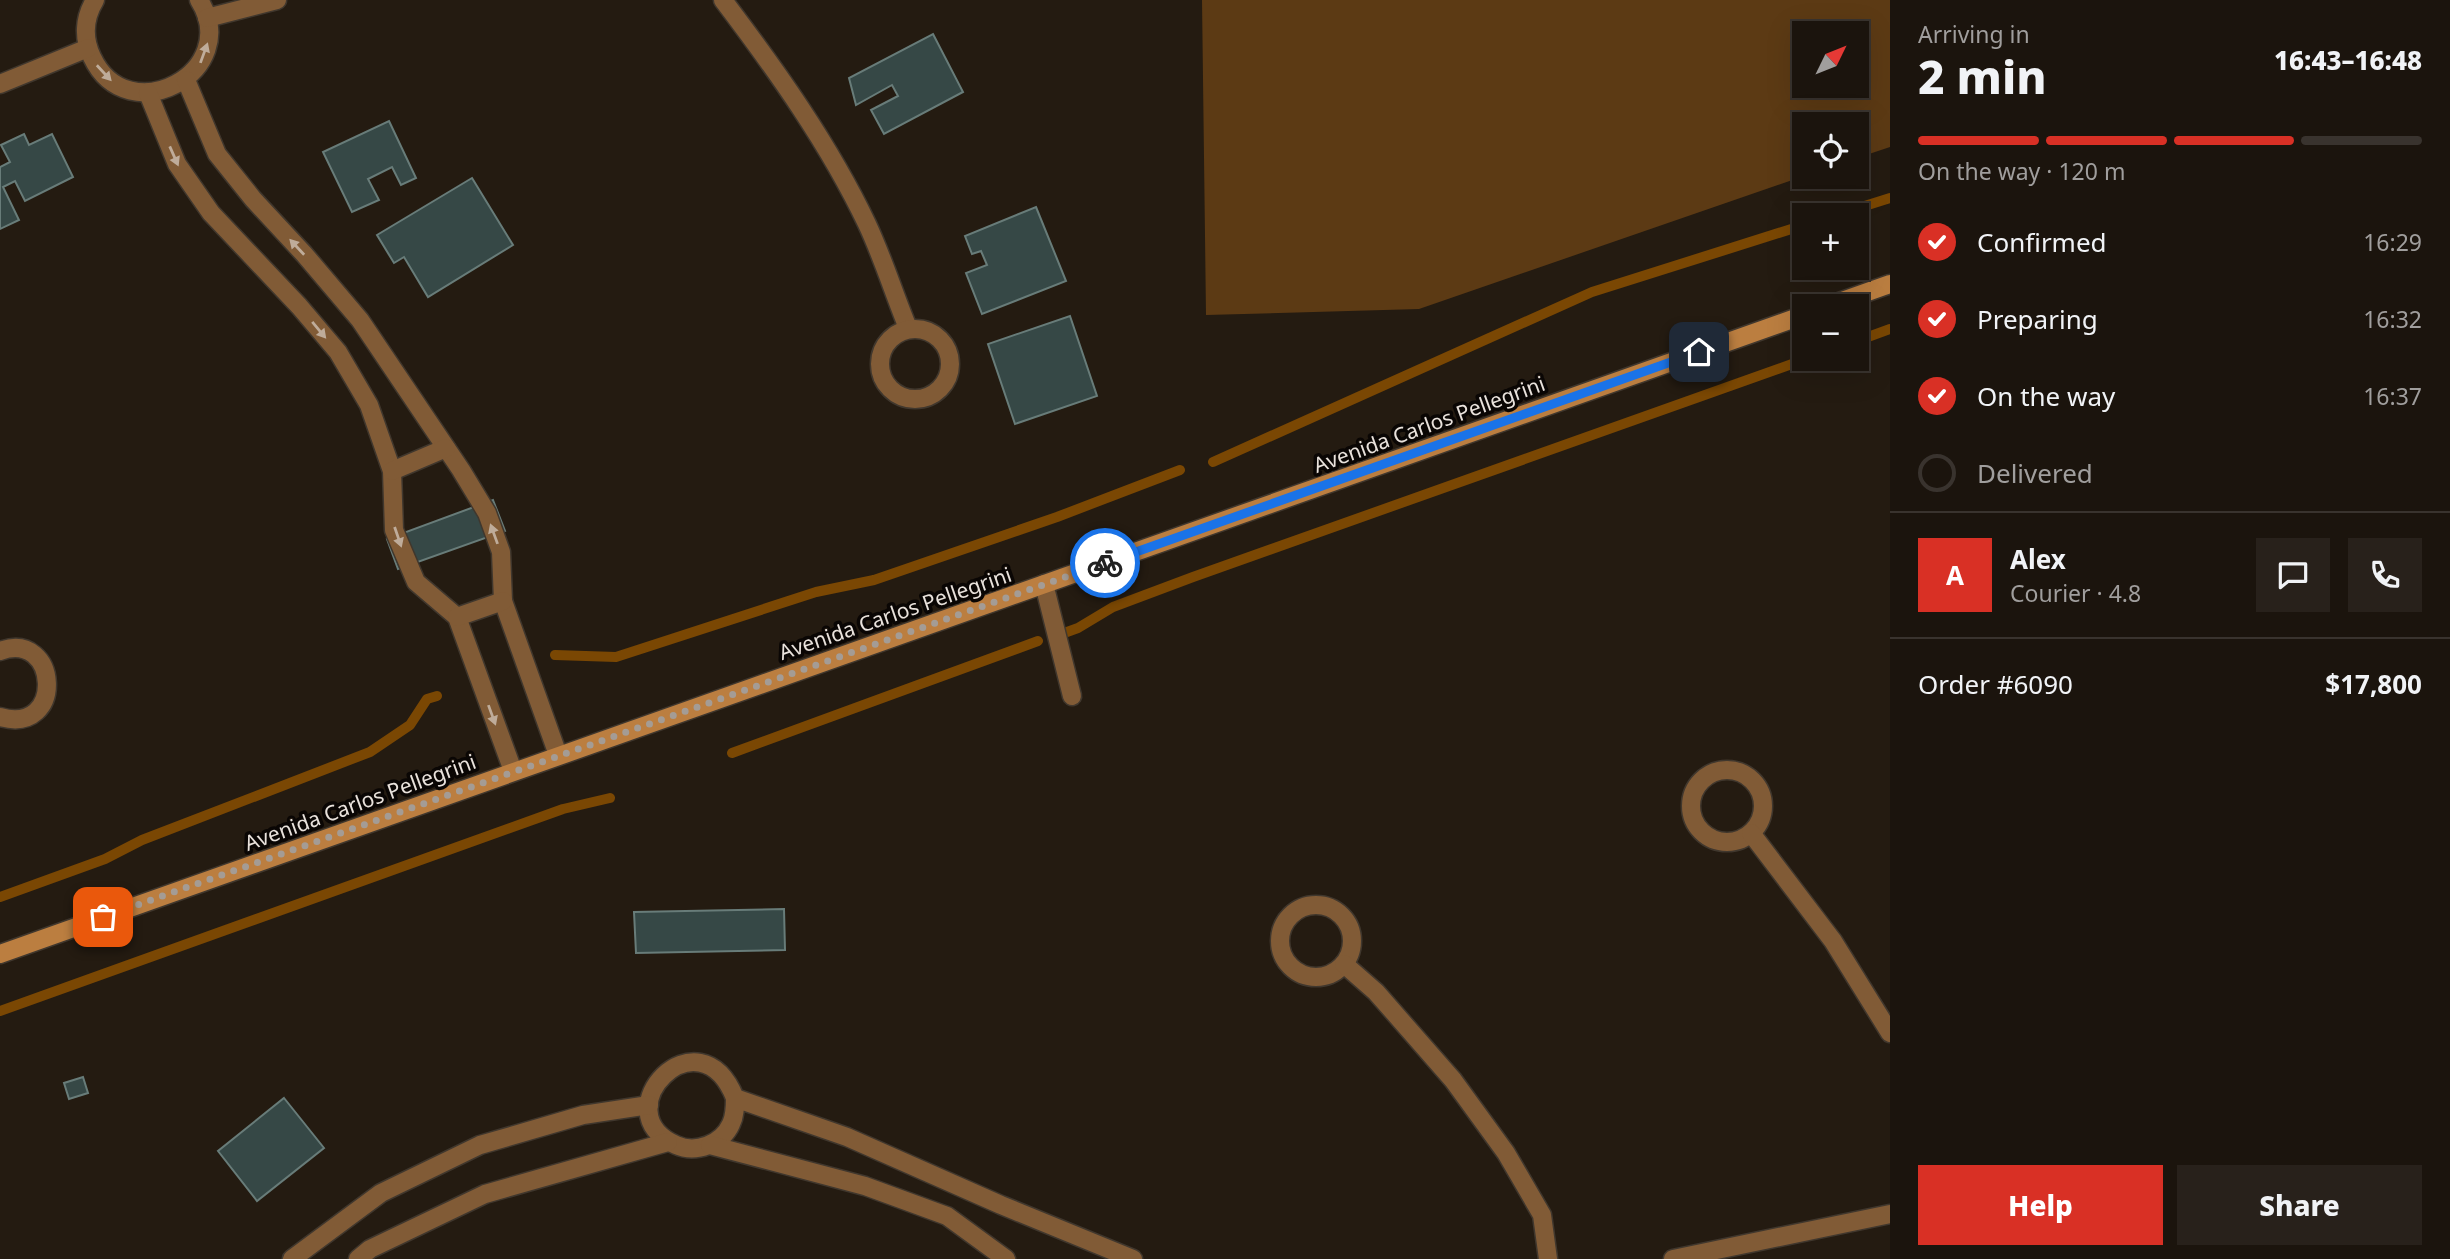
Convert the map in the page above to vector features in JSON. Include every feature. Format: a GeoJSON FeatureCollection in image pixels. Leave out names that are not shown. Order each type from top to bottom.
{"type":"FeatureCollection","features":[{"type":"Feature","properties":{"kind":"main road"},"geometry":{"type":"LineString","coordinates":[[1862,294],[1890,284]]}},
{"type":"Feature","properties":{"kind":"main road","name":"Avenida Carlos Pellegrini"},"geometry":{"type":"LineString","coordinates":[[0,954],[1792,319]]}},
{"type":"Feature","properties":{"kind":"street"},"geometry":{"type":"LineString","coordinates":[[95,0],[85,28],[88,48],[97,66],[111,81],[129,90],[148,93],[168,89],[186,80],[199,65],[207,47],[209,27],[199,0]]}},
{"type":"Feature","properties":{"kind":"street"},"geometry":{"type":"LineString","coordinates":[[206,18],[277,0]]}},
{"type":"Feature","properties":{"kind":"street"},"geometry":{"type":"LineString","coordinates":[[723,0],[756,43],[817,133],[867,224],[908,328]]}},
{"type":"Feature","properties":{"kind":"street"},"geometry":{"type":"LineString","coordinates":[[0,85],[88,48]]}},
{"type":"Feature","properties":{"kind":"street"},"geometry":{"type":"LineString","coordinates":[[186,80],[217,154],[360,320],[487,513],[501,552],[503,601],[558,755]]}},
{"type":"Feature","properties":{"kind":"street"},"geometry":{"type":"LineString","coordinates":[[148,93],[177,164],[211,213],[299,306],[338,352],[369,405],[392,471],[394,530],[416,582],[457,617],[513,771]]}},
{"type":"Feature","properties":{"kind":"street"},"geometry":{"type":"LineString","coordinates":[[908,328],[932,332],[942,340],[948,350],[951,363],[949,374],[937,392],[928,397],[916,399],[895,393],[881,375],[881,352],[887,341],[908,328]]}},
{"type":"Feature","properties":{"kind":"street"},"geometry":{"type":"LineString","coordinates":[[392,471],[446,449]]}},
{"type":"Feature","properties":{"kind":"street"},"geometry":{"type":"LineString","coordinates":[[1044,584],[1072,696]]}},
{"type":"Feature","properties":{"kind":"street"},"geometry":{"type":"LineString","coordinates":[[457,617],[503,601]]}},
{"type":"Feature","properties":{"kind":"street"},"geometry":{"type":"LineString","coordinates":[[0,651],[17,649],[29,652],[39,660],[46,671],[48,682],[42,704],[34,712],[25,718],[13,720],[0,717]]}},
{"type":"Feature","properties":{"kind":"street"},"geometry":{"type":"LineString","coordinates":[[1724,770],[1736,771],[1756,784],[1762,795],[1763,807],[1761,818],[1751,833],[1736,842],[1724,842],[1703,833],[1692,812],[1692,800],[1695,789],[1703,779],[1724,770]]}},
{"type":"Feature","properties":{"kind":"street"},"geometry":{"type":"LineString","coordinates":[[1751,833],[1833,941],[1890,1032]]}},
{"type":"Feature","properties":{"kind":"street"},"geometry":{"type":"LineString","coordinates":[[1312,905],[1335,910],[1345,918],[1352,941],[1344,964],[1325,976],[1301,974],[1292,967],[1284,958],[1280,947],[1280,935],[1291,914],[1312,905]]}},
{"type":"Feature","properties":{"kind":"street"},"geometry":{"type":"LineString","coordinates":[[1344,964],[1376,992],[1453,1080],[1506,1153],[1542,1215],[1548,1259]]}},
{"type":"Feature","properties":{"kind":"street"},"geometry":{"type":"LineString","coordinates":[[682,1064],[709,1066],[721,1074],[735,1098],[731,1125],[722,1137],[710,1145],[696,1149],[682,1148],[668,1142],[651,1119],[649,1105],[658,1079],[668,1070],[682,1064]]}},
{"type":"Feature","properties":{"kind":"street"},"geometry":{"type":"LineString","coordinates":[[735,1098],[847,1137],[1001,1205],[1133,1259]]}},
{"type":"Feature","properties":{"kind":"street"},"geometry":{"type":"LineString","coordinates":[[292,1259],[381,1193],[480,1145],[583,1115],[649,1105]]}},
{"type":"Feature","properties":{"kind":"street"},"geometry":{"type":"LineString","coordinates":[[358,1259],[370,1249],[485,1194],[668,1142]]}},
{"type":"Feature","properties":{"kind":"street"},"geometry":{"type":"LineString","coordinates":[[710,1145],[865,1186],[947,1216],[1006,1259]]}},
{"type":"Feature","properties":{"kind":"street"},"geometry":{"type":"LineString","coordinates":[[1673,1259],[1890,1214]]}},
{"type":"Feature","properties":{"kind":"shaded area"},"geometry":{"type":"Polygon","coordinates":[[[1202,0],[1890,0],[1890,147],[1869,154],[1869,112],[1792,112],[1792,180],[1419,309],[1206,315],[1202,0]]]}},
{"type":"Feature","properties":{"kind":"building"},"geometry":{"type":"Polygon","coordinates":[[[933,34],[963,92],[884,134],[871,110],[898,96],[892,85],[856,105],[849,78],[933,34]]]}},
{"type":"Feature","properties":{"kind":"building"},"geometry":{"type":"Polygon","coordinates":[[[389,121],[416,178],[401,185],[392,167],[368,179],[379,200],[352,212],[323,152],[389,121]]]}},
{"type":"Feature","properties":{"kind":"building"},"geometry":{"type":"Polygon","coordinates":[[[24,134],[29,145],[52,134],[73,177],[25,201],[15,181],[3,187],[19,220],[0,229],[0,167],[10,162],[1,145],[24,134]]]}},
{"type":"Feature","properties":{"kind":"building"},"geometry":{"type":"Polygon","coordinates":[[[472,178],[513,245],[428,297],[404,257],[394,263],[377,235],[472,178]]]}},
{"type":"Feature","properties":{"kind":"building"},"geometry":{"type":"Polygon","coordinates":[[[1036,207],[1066,281],[982,314],[966,273],[987,265],[981,251],[972,254],[965,236],[1036,207]]]}},
{"type":"Feature","properties":{"kind":"building"},"geometry":{"type":"Polygon","coordinates":[[[1070,316],[1097,396],[1015,424],[988,344],[1070,316]]]}},
{"type":"Feature","properties":{"kind":"building"},"geometry":{"type":"Polygon","coordinates":[[[493,500],[505,531],[398,569],[387,539],[493,500]]]}},
{"type":"Feature","properties":{"kind":"building"},"geometry":{"type":"Polygon","coordinates":[[[784,909],[785,950],[636,953],[634,912],[784,909]]]}},
{"type":"Feature","properties":{"kind":"building"},"geometry":{"type":"Polygon","coordinates":[[[83,1077],[88,1093],[69,1099],[64,1083],[83,1077]]]}},
{"type":"Feature","properties":{"kind":"building"},"geometry":{"type":"Polygon","coordinates":[[[284,1098],[324,1148],[257,1201],[218,1151],[284,1098]]]}},
{"type":"Feature","properties":{"kind":"waterway"},"geometry":{"type":"LineString","coordinates":[[1869,205],[1890,198]]}},
{"type":"Feature","properties":{"kind":"waterway"},"geometry":{"type":"LineString","coordinates":[[1213,462],[1592,292],[1792,229]]}},
{"type":"Feature","properties":{"kind":"waterway"},"geometry":{"type":"LineString","coordinates":[[1869,337],[1890,329]]}},
{"type":"Feature","properties":{"kind":"waterway"},"geometry":{"type":"LineString","coordinates":[[1067,632],[1113,607],[1193,577],[1792,364]]}},
{"type":"Feature","properties":{"kind":"waterway"},"geometry":{"type":"LineString","coordinates":[[555,655],[616,657],[816,592],[874,580],[1057,517],[1180,470]]}},
{"type":"Feature","properties":{"kind":"waterway"},"geometry":{"type":"LineString","coordinates":[[732,753],[1038,641]]}},
{"type":"Feature","properties":{"kind":"waterway"},"geometry":{"type":"LineString","coordinates":[[0,897],[105,859],[142,840],[370,752],[410,725],[427,699],[437,696]]}},
{"type":"Feature","properties":{"kind":"waterway"},"geometry":{"type":"LineString","coordinates":[[0,1011],[563,809],[610,798]]}},
{"type":"Feature","properties":{"kind":"way so far"},"geometry":{"type":"LineString","coordinates":[[103,917],[1105,563]]}},
{"type":"Feature","properties":{"kind":"route"},"geometry":{"type":"LineString","coordinates":[[1105,563],[1699,352]]}}]}
